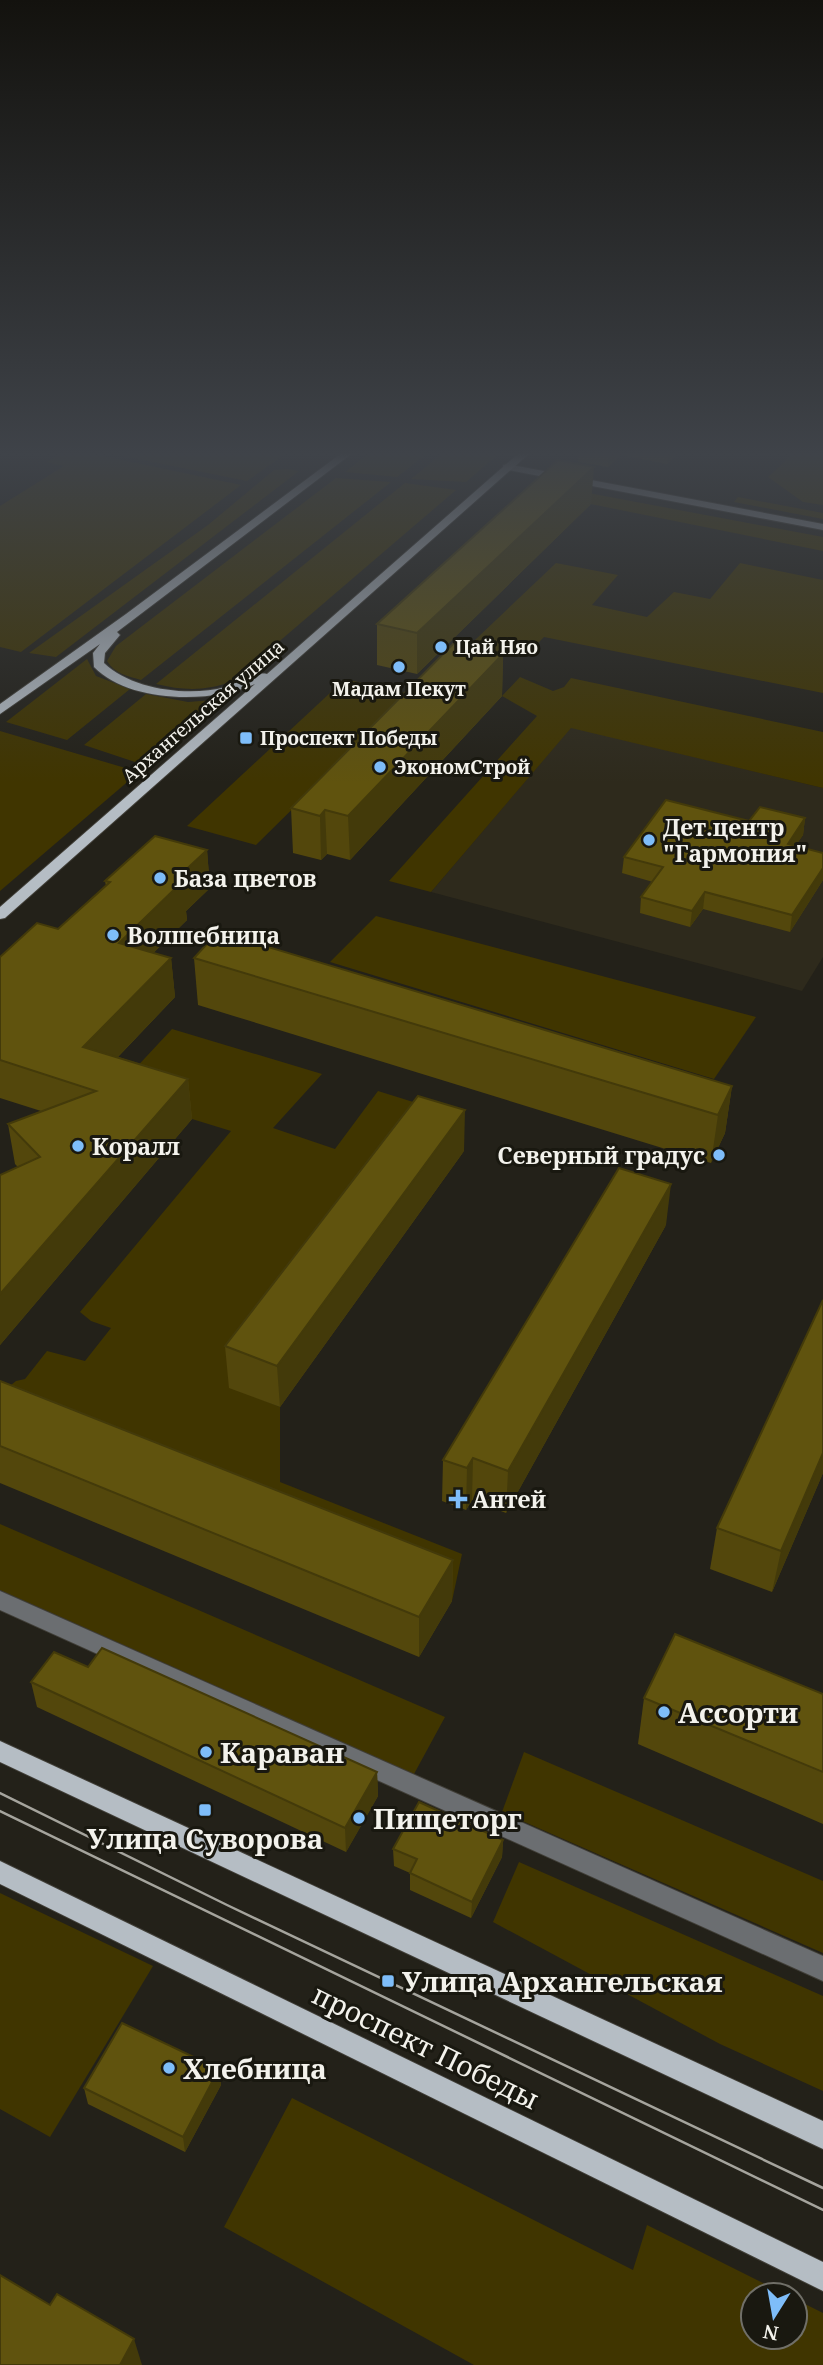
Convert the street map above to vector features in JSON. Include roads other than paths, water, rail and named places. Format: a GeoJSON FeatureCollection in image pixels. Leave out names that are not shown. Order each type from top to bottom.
{"type":"FeatureCollection","features":[{"type":"Feature","properties":{"kind":"main road"},"geometry":{"type":"LineString","coordinates":[[0,710],[203,562]]}},
{"type":"Feature","properties":{"kind":"main road","name":"Архангельская улица"},"geometry":{"type":"LineString","coordinates":[[0,915],[400,562]]}},
{"type":"Feature","properties":{"kind":"main road"},"geometry":{"type":"LineString","coordinates":[[130,617],[99,653],[99,664],[106,673],[118,679],[169,693],[192,696],[216,694],[238,689],[289,662]]}},
{"type":"Feature","properties":{"kind":"main road"},"geometry":{"type":"LineString","coordinates":[[0,1751],[823,2135]]}},
{"type":"Feature","properties":{"kind":"main road","name":"проспект Победы"},"geometry":{"type":"LineString","coordinates":[[0,1872],[823,2277]]}},
{"type":"Feature","properties":{"kind":"street"},"geometry":{"type":"LineString","coordinates":[[0,1600],[823,1969]]}},
{"type":"Feature","properties":{"kind":"tram line"},"geometry":{"type":"LineString","coordinates":[[0,1793],[227,1905],[823,2188]]}},
{"type":"Feature","properties":{"kind":"tram line"},"geometry":{"type":"LineString","coordinates":[[0,1811],[823,2210]]}},
{"type":"Feature","properties":{"kind":"place","name":"Цай Няо"},"geometry":{"type":"Point","coordinates":[441,647]}},
{"type":"Feature","properties":{"kind":"place","name":"Мадам Пекут"},"geometry":{"type":"Point","coordinates":[399,667]}},
{"type":"Feature","properties":{"kind":"place","name":"Проспект Победы"},"geometry":{"type":"Point","coordinates":[246,738]}},
{"type":"Feature","properties":{"kind":"place","name":"ЭкономСтрой"},"geometry":{"type":"Point","coordinates":[380,767]}},
{"type":"Feature","properties":{"kind":"place","name":"Дет.центр \"Гармония\""},"geometry":{"type":"Point","coordinates":[649,840]}},
{"type":"Feature","properties":{"kind":"place","name":"База цветов"},"geometry":{"type":"Point","coordinates":[160,878]}},
{"type":"Feature","properties":{"kind":"place","name":"Волшебница"},"geometry":{"type":"Point","coordinates":[113,935]}},
{"type":"Feature","properties":{"kind":"place","name":"Коралл"},"geometry":{"type":"Point","coordinates":[78,1146]}},
{"type":"Feature","properties":{"kind":"place","name":"Северный градус"},"geometry":{"type":"Point","coordinates":[719,1155]}},
{"type":"Feature","properties":{"kind":"place","name":"Антей"},"geometry":{"type":"Point","coordinates":[458,1499]}},
{"type":"Feature","properties":{"kind":"place","name":"Ассорти"},"geometry":{"type":"Point","coordinates":[664,1712]}},
{"type":"Feature","properties":{"kind":"place","name":"Караван"},"geometry":{"type":"Point","coordinates":[206,1752]}},
{"type":"Feature","properties":{"kind":"place","name":"Улица Суворова"},"geometry":{"type":"Point","coordinates":[205,1810]}},
{"type":"Feature","properties":{"kind":"place","name":"Пищеторг"},"geometry":{"type":"Point","coordinates":[359,1818]}},
{"type":"Feature","properties":{"kind":"place","name":"Улица Архангельская"},"geometry":{"type":"Point","coordinates":[388,1981]}},
{"type":"Feature","properties":{"kind":"place","name":"Хлебница"},"geometry":{"type":"Point","coordinates":[169,2068]}}]}
